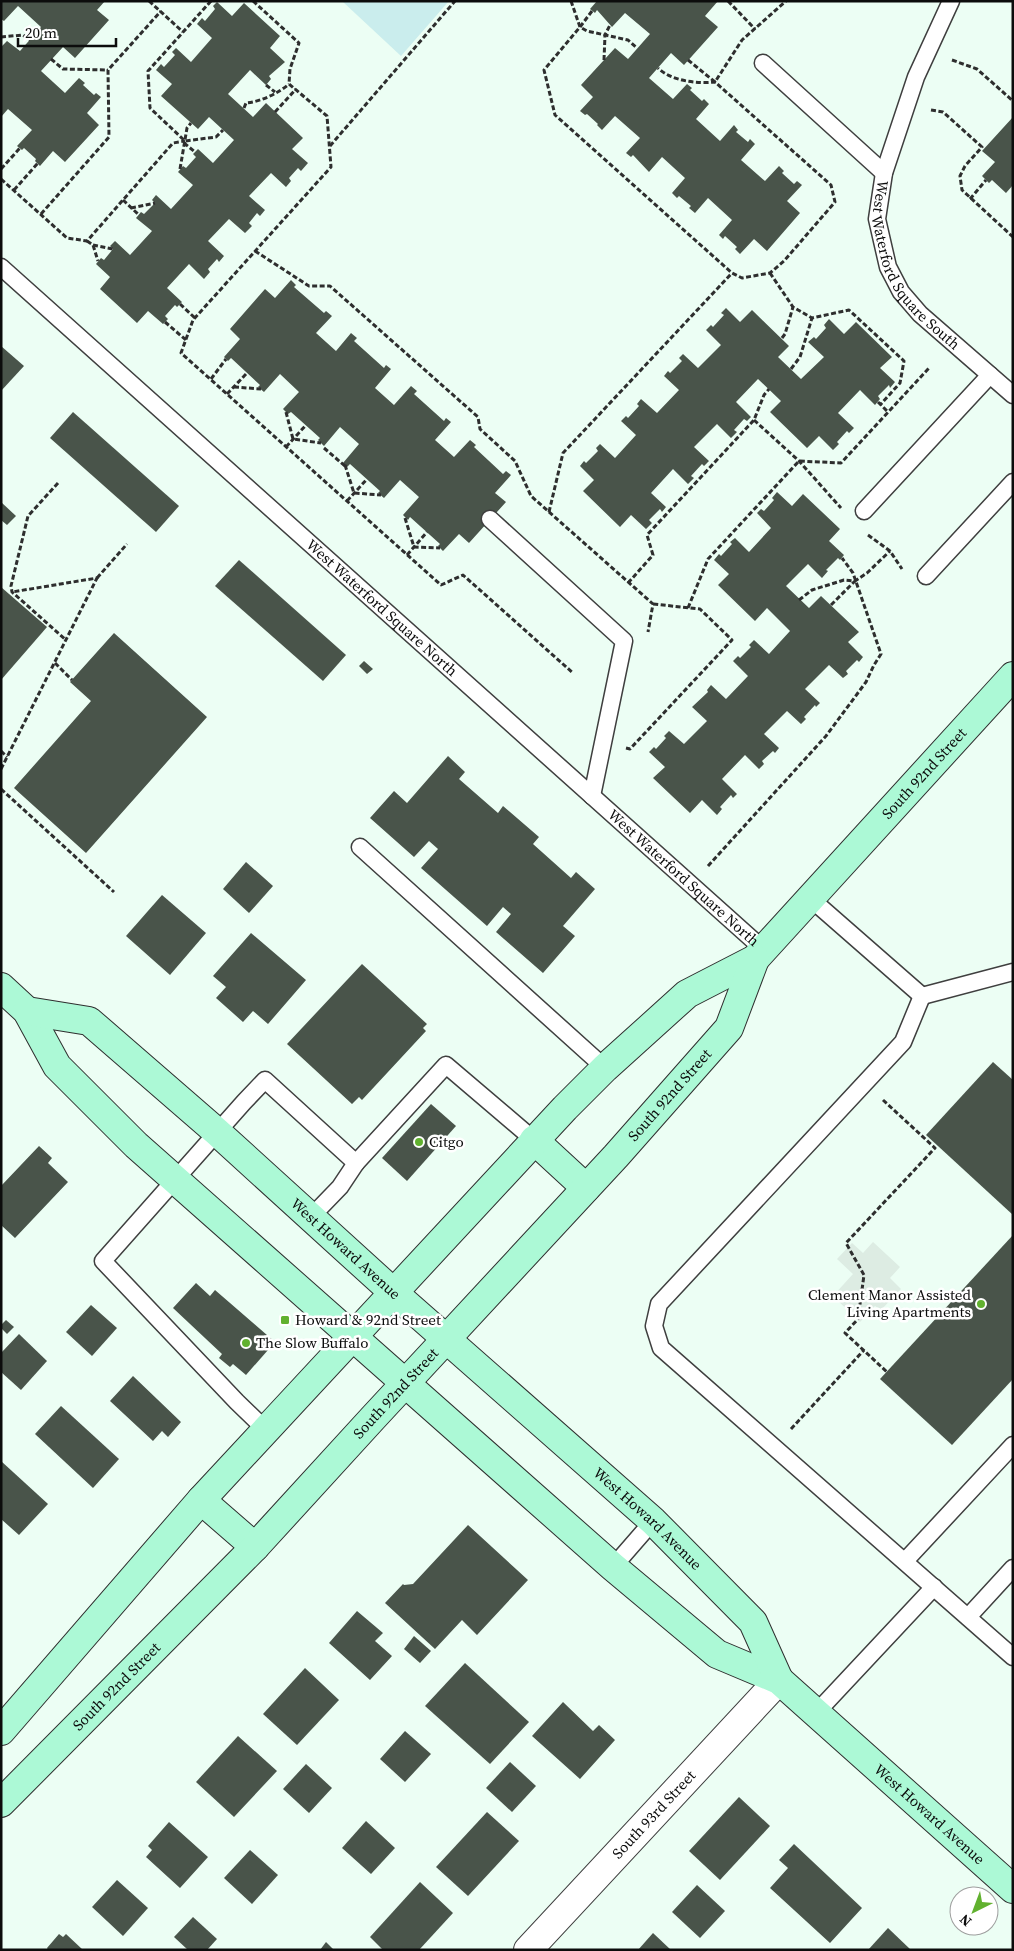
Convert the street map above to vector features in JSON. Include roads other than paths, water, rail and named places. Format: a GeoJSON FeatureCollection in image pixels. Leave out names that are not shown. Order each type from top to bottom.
{"type":"FeatureCollection","features":[{"type":"Feature","properties":{"kind":"main road","name":"South 92nd Street"},"geometry":{"type":"LineString","coordinates":[[1,1731],[201,1500],[534,1140],[605,1068],[687,994],[759,954],[1013,676]]}},
{"type":"Feature","properties":{"kind":"main road","name":"South 92nd Street"},"geometry":{"type":"LineString","coordinates":[[1,1803],[255,1547],[586,1188],[729,1028],[759,954]]}},
{"type":"Feature","properties":{"kind":"main road","name":"West Howard Avenue"},"geometry":{"type":"LineString","coordinates":[[1,987],[27,1011],[57,1066],[136,1144],[175,1179],[613,1567],[717,1654],[779,1680],[1013,1889]]}},
{"type":"Feature","properties":{"kind":"main road","name":"West Howard Avenue"},"geometry":{"type":"LineString","coordinates":[[27,1011],[89,1021],[217,1132],[394,1292],[653,1521],[753,1622],[779,1680]]}},
{"type":"Feature","properties":{"kind":"main road"},"geometry":{"type":"LineString","coordinates":[[534,1140],[586,1188]]}},
{"type":"Feature","properties":{"kind":"main road"},"geometry":{"type":"LineString","coordinates":[[201,1500],[255,1547]]}},
{"type":"Feature","properties":{"kind":"street","name":"South 93rd Street"},"geometry":{"type":"LineString","coordinates":[[528,1950],[779,1680]]}},
{"type":"Feature","properties":{"kind":"lane","name":"West Waterford Square South"},"geometry":{"type":"LineString","coordinates":[[951,1],[916,77],[906,106],[884,173],[877,219],[888,267],[901,292],[920,314],[1013,395]]}},
{"type":"Feature","properties":{"kind":"lane"},"geometry":{"type":"LineString","coordinates":[[764,63],[884,173]]}},
{"type":"Feature","properties":{"kind":"lane","name":"West Waterford Square North"},"geometry":{"type":"LineString","coordinates":[[1,267],[691,885],[759,954]]}},
{"type":"Feature","properties":{"kind":"lane"},"geometry":{"type":"LineString","coordinates":[[864,511],[990,375]]}},
{"type":"Feature","properties":{"kind":"lane"},"geometry":{"type":"LineString","coordinates":[[926,576],[1013,482]]}},
{"type":"Feature","properties":{"kind":"lane"},"geometry":{"type":"LineString","coordinates":[[490,520],[624,641],[592,796]]}},
{"type":"Feature","properties":{"kind":"lane"},"geometry":{"type":"LineString","coordinates":[[360,847],[605,1068]]}},
{"type":"Feature","properties":{"kind":"lane"},"geometry":{"type":"LineString","coordinates":[[810,898],[922,996]]}},
{"type":"Feature","properties":{"kind":"lane"},"geometry":{"type":"LineString","coordinates":[[922,996],[1013,972]]}},
{"type":"Feature","properties":{"kind":"lane"},"geometry":{"type":"LineString","coordinates":[[922,996],[903,1042],[659,1304],[654,1326],[661,1348],[1013,1657]]}},
{"type":"Feature","properties":{"kind":"lane"},"geometry":{"type":"LineString","coordinates":[[311,1217],[340,1187],[356,1163],[446,1065],[534,1140]]}},
{"type":"Feature","properties":{"kind":"lane"},"geometry":{"type":"LineString","coordinates":[[266,1430],[103,1261],[265,1080],[356,1163]]}},
{"type":"Feature","properties":{"kind":"lane"},"geometry":{"type":"LineString","coordinates":[[905,1561],[1013,1445]]}},
{"type":"Feature","properties":{"kind":"lane"},"geometry":{"type":"LineString","coordinates":[[613,1567],[653,1521]]}},
{"type":"Feature","properties":{"kind":"lane"},"geometry":{"type":"LineString","coordinates":[[968,1617],[1013,1568]]}},
{"type":"Feature","properties":{"kind":"lane"},"geometry":{"type":"LineString","coordinates":[[816,1713],[934,1587]]}},
{"type":"Feature","properties":{"kind":"place","name":"Citgo"},"geometry":{"type":"Point","coordinates":[419,1142]}},
{"type":"Feature","properties":{"kind":"place","name":"Clement Manor Assisted Living Apartments"},"geometry":{"type":"Point","coordinates":[981,1304]}},
{"type":"Feature","properties":{"kind":"place","name":"Howard & 92nd Street"},"geometry":{"type":"Point","coordinates":[285,1320]}},
{"type":"Feature","properties":{"kind":"place","name":"The Slow Buffalo"},"geometry":{"type":"Point","coordinates":[246,1343]}}]}
